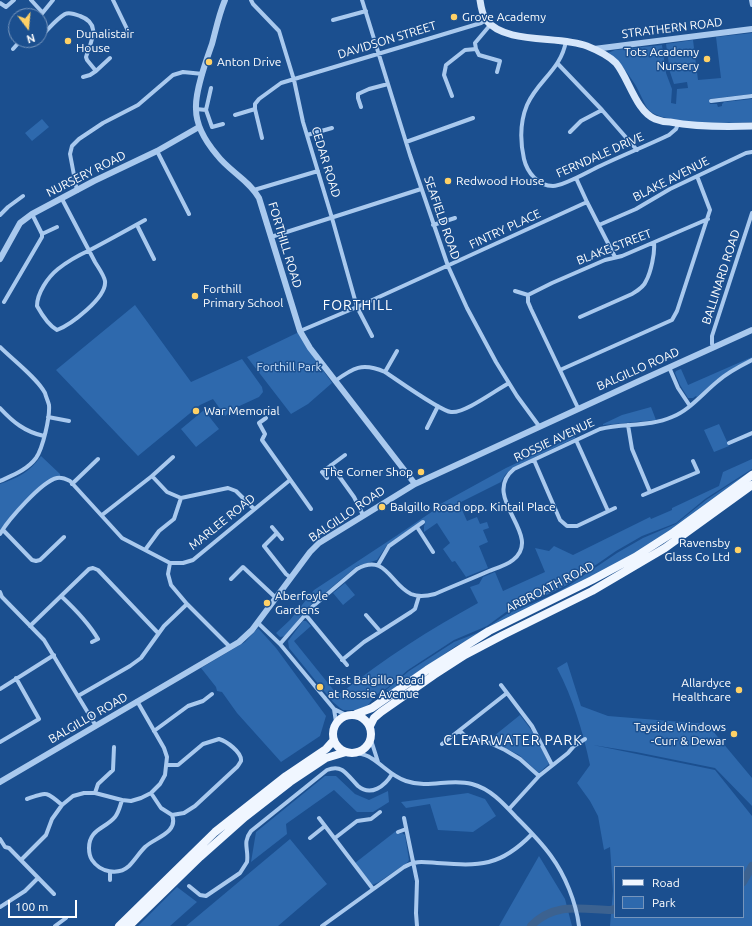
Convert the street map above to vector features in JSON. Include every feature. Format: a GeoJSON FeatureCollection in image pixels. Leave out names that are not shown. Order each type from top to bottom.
{"type":"FeatureCollection","features":[{"type":"Feature","properties":{"kind":"main road"},"geometry":{"type":"LineString","coordinates":[[480,0],[483,15],[488,22],[503,32],[515,36],[566,40],[582,44],[594,49],[615,63],[628,82],[644,111],[657,120],[678,124],[752,126]]}},
{"type":"Feature","properties":{"kind":"main road","name":"ARBROATH ROAD"},"geometry":{"type":"LineString","coordinates":[[356,714],[372,708],[427,670],[489,631],[592,580],[635,556],[674,532],[752,475]]}},
{"type":"Feature","properties":{"kind":"main road","name":"ARBROATH ROAD"},"geometry":{"type":"LineString","coordinates":[[370,726],[374,718],[381,712],[465,655],[592,591],[664,548],[752,485]]}},
{"type":"Feature","properties":{"kind":"main road"},"geometry":{"type":"LineString","coordinates":[[129,926],[200,857],[245,817],[290,782],[330,756],[346,752],[357,752],[365,748],[371,740],[372,735],[370,726],[364,718],[356,714],[346,715],[336,722],[333,734],[334,740],[338,747],[346,752]]}},
{"type":"Feature","properties":{"kind":"main road"},"geometry":{"type":"LineString","coordinates":[[120,926],[194,851],[215,832],[271,787],[326,749],[334,740]]}},
{"type":"Feature","properties":{"kind":"street"},"geometry":{"type":"LineString","coordinates":[[0,3],[6,7],[14,0]]}},
{"type":"Feature","properties":{"kind":"street"},"geometry":{"type":"LineString","coordinates":[[30,0],[36,8]]}},
{"type":"Feature","properties":{"kind":"street"},"geometry":{"type":"LineString","coordinates":[[46,8],[53,0]]}},
{"type":"Feature","properties":{"kind":"street"},"geometry":{"type":"LineString","coordinates":[[113,0],[128,31],[123,37]]}},
{"type":"Feature","properties":{"kind":"street","name":"FORTHILL ROAD"},"geometry":{"type":"LineString","coordinates":[[225,0],[221,9],[203,74],[196,109],[199,127],[207,143],[218,158],[254,190],[263,209],[300,331],[310,348],[415,484]]}},
{"type":"Feature","properties":{"kind":"street","name":"CEDAR ROAD"},"geometry":{"type":"LineString","coordinates":[[251,0],[279,31],[294,80],[307,135],[357,307],[372,336]]}},
{"type":"Feature","properties":{"kind":"street","name":"SEAFIELD ROAD"},"geometry":{"type":"LineString","coordinates":[[362,0],[406,142],[448,266],[467,308],[509,383],[539,426]]}},
{"type":"Feature","properties":{"kind":"street"},"geometry":{"type":"LineString","coordinates":[[751,0],[752,5]]}},
{"type":"Feature","properties":{"kind":"street"},"geometry":{"type":"LineString","coordinates":[[333,20],[366,11]]}},
{"type":"Feature","properties":{"kind":"street"},"geometry":{"type":"LineString","coordinates":[[48,28],[66,14],[70,13],[85,18],[92,25],[93,31],[86,57],[96,71]]}},
{"type":"Feature","properties":{"kind":"street"},"geometry":{"type":"LineString","coordinates":[[488,22],[475,43],[480,55],[500,62],[497,72]]}},
{"type":"Feature","properties":{"kind":"street","name":"DAVIDSON STREET"},"geometry":{"type":"LineString","coordinates":[[255,109],[255,104],[259,99],[281,83],[378,53],[488,22]]}},
{"type":"Feature","properties":{"kind":"street","name":"STRATHERN ROAD"},"geometry":{"type":"LineString","coordinates":[[594,49],[752,29]]}},
{"type":"Feature","properties":{"kind":"street","name":"FERNDALE DRIVE"},"geometry":{"type":"LineString","coordinates":[[566,40],[558,64],[533,94],[527,106],[522,129],[523,152],[528,170],[538,181],[555,186],[576,178],[669,135],[676,129],[678,124]]}},
{"type":"Feature","properties":{"kind":"street"},"geometry":{"type":"LineString","coordinates":[[452,96],[444,75],[446,65],[465,50],[476,48]]}},
{"type":"Feature","properties":{"kind":"street"},"geometry":{"type":"LineString","coordinates":[[83,78],[96,71],[110,58]]}},
{"type":"Feature","properties":{"kind":"street"},"geometry":{"type":"LineString","coordinates":[[558,64],[602,110],[637,150]]}},
{"type":"Feature","properties":{"kind":"street"},"geometry":{"type":"LineString","coordinates":[[77,191],[70,154],[72,146],[79,139],[103,123],[138,105],[172,75],[183,72],[203,74]]}},
{"type":"Feature","properties":{"kind":"street"},"geometry":{"type":"LineString","coordinates":[[360,107],[358,94],[369,89],[388,84]]}},
{"type":"Feature","properties":{"kind":"street"},"geometry":{"type":"LineString","coordinates":[[211,88],[206,110],[212,127],[223,124]]}},
{"type":"Feature","properties":{"kind":"street"},"geometry":{"type":"LineString","coordinates":[[711,101],[752,96]]}},
{"type":"Feature","properties":{"kind":"street"},"geometry":{"type":"LineString","coordinates":[[719,100],[719,106]]}},
{"type":"Feature","properties":{"kind":"street"},"geometry":{"type":"LineString","coordinates":[[196,109],[206,110]]}},
{"type":"Feature","properties":{"kind":"street"},"geometry":{"type":"LineString","coordinates":[[235,114],[255,109],[262,138]]}},
{"type":"Feature","properties":{"kind":"street"},"geometry":{"type":"LineString","coordinates":[[570,132],[581,121],[602,110]]}},
{"type":"Feature","properties":{"kind":"street"},"geometry":{"type":"LineString","coordinates":[[406,142],[473,118]]}},
{"type":"Feature","properties":{"kind":"street","name":"NURSERY ROAD"},"geometry":{"type":"LineString","coordinates":[[0,259],[2,252],[20,223],[32,214],[157,151],[199,127]]}},
{"type":"Feature","properties":{"kind":"street"},"geometry":{"type":"LineString","coordinates":[[307,135],[332,128]]}},
{"type":"Feature","properties":{"kind":"street"},"geometry":{"type":"LineString","coordinates":[[157,151],[189,214]]}},
{"type":"Feature","properties":{"kind":"street","name":"BLAKE AVENUE"},"geometry":{"type":"LineString","coordinates":[[599,225],[636,209],[670,189],[697,176],[746,153],[752,152]]}},
{"type":"Feature","properties":{"kind":"street"},"geometry":{"type":"LineString","coordinates":[[254,190],[318,171]]}},
{"type":"Feature","properties":{"kind":"street"},"geometry":{"type":"LineString","coordinates":[[560,370],[672,320],[677,311],[710,210],[697,176]]}},
{"type":"Feature","properties":{"kind":"street"},"geometry":{"type":"LineString","coordinates":[[576,178],[615,257]]}},
{"type":"Feature","properties":{"kind":"street"},"geometry":{"type":"LineString","coordinates":[[271,237],[421,188]]}},
{"type":"Feature","properties":{"kind":"street"},"geometry":{"type":"LineString","coordinates":[[0,215],[23,196]]}},
{"type":"Feature","properties":{"kind":"street"},"geometry":{"type":"LineString","coordinates":[[62,199],[89,250],[105,282],[103,290],[97,300],[64,328],[57,330],[47,322],[37,306],[40,293],[57,269],[89,250],[146,220]]}},
{"type":"Feature","properties":{"kind":"street","name":"FINTRY PLACE"},"geometry":{"type":"LineString","coordinates":[[300,331],[357,307],[587,202]]}},
{"type":"Feature","properties":{"kind":"street"},"geometry":{"type":"LineString","coordinates":[[4,302],[42,237],[32,214]]}},
{"type":"Feature","properties":{"kind":"street","name":"BALLINARD ROAD"},"geometry":{"type":"LineString","coordinates":[[714,347],[712,344],[712,336],[752,214]]}},
{"type":"Feature","properties":{"kind":"street"},"geometry":{"type":"LineString","coordinates":[[433,225],[455,218]]}},
{"type":"Feature","properties":{"kind":"street","name":"BLAKE STREET"},"geometry":{"type":"LineString","coordinates":[[528,295],[605,260],[622,256],[708,219]]}},
{"type":"Feature","properties":{"kind":"street"},"geometry":{"type":"LineString","coordinates":[[138,225],[154,259]]}},
{"type":"Feature","properties":{"kind":"street"},"geometry":{"type":"LineString","coordinates":[[42,234],[57,228]]}},
{"type":"Feature","properties":{"kind":"street"},"geometry":{"type":"LineString","coordinates":[[580,317],[640,290],[646,282],[654,251],[654,243]]}},
{"type":"Feature","properties":{"kind":"street"},"geometry":{"type":"LineString","coordinates":[[515,290],[528,295],[528,302],[531,309],[578,408]]}},
{"type":"Feature","properties":{"kind":"street","name":"BALGILLO ROAD"},"geometry":{"type":"LineString","coordinates":[[0,782],[230,648],[246,636],[258,623],[319,543],[363,514],[415,484],[578,408],[752,330]]}},
{"type":"Feature","properties":{"kind":"street"},"geometry":{"type":"LineString","coordinates":[[0,347],[37,382],[49,405],[48,417],[39,453],[31,463],[16,474],[0,481]]}},
{"type":"Feature","properties":{"kind":"street"},"geometry":{"type":"LineString","coordinates":[[384,372],[397,351]]}},
{"type":"Feature","properties":{"kind":"street","name":"ROSSIE AVENUE"},"geometry":{"type":"LineString","coordinates":[[419,596],[435,594],[508,563],[518,554],[522,542],[521,535],[504,497],[503,486],[506,477],[514,469],[600,429],[665,420],[682,412],[719,380],[738,366],[752,362]]}},
{"type":"Feature","properties":{"kind":"street"},"geometry":{"type":"LineString","coordinates":[[335,381],[361,366],[369,366],[384,372],[438,406],[451,412],[462,410],[476,404],[509,383]]}},
{"type":"Feature","properties":{"kind":"street"},"geometry":{"type":"LineString","coordinates":[[669,367],[678,388],[690,406]]}},
{"type":"Feature","properties":{"kind":"street"},"geometry":{"type":"LineString","coordinates":[[427,428],[438,406]]}},
{"type":"Feature","properties":{"kind":"street"},"geometry":{"type":"LineString","coordinates":[[0,408],[12,421],[24,429],[32,434],[44,436]]}},
{"type":"Feature","properties":{"kind":"street"},"geometry":{"type":"LineString","coordinates":[[48,417],[69,421]]}},
{"type":"Feature","properties":{"kind":"street"},"geometry":{"type":"LineString","coordinates":[[266,418],[259,423],[265,434],[262,440],[311,509]]}},
{"type":"Feature","properties":{"kind":"street"},"geometry":{"type":"LineString","coordinates":[[628,425],[632,449],[650,492]]}},
{"type":"Feature","properties":{"kind":"street"},"geometry":{"type":"LineString","coordinates":[[729,443],[752,433]]}},
{"type":"Feature","properties":{"kind":"street"},"geometry":{"type":"LineString","coordinates":[[735,435],[737,440]]}},
{"type":"Feature","properties":{"kind":"street"},"geometry":{"type":"LineString","coordinates":[[576,440],[608,511]]}},
{"type":"Feature","properties":{"kind":"street"},"geometry":{"type":"LineString","coordinates":[[327,478],[322,472],[345,454]]}},
{"type":"Feature","properties":{"kind":"street"},"geometry":{"type":"LineString","coordinates":[[102,515],[152,476],[173,457]]}},
{"type":"Feature","properties":{"kind":"street"},"geometry":{"type":"LineString","coordinates":[[72,484],[98,459]]}},
{"type":"Feature","properties":{"kind":"street"},"geometry":{"type":"LineString","coordinates":[[534,460],[563,524],[572,527],[577,526],[615,508]]}},
{"type":"Feature","properties":{"kind":"street"},"geometry":{"type":"LineString","coordinates":[[643,495],[698,472],[693,460]]}},
{"type":"Feature","properties":{"kind":"street"},"geometry":{"type":"LineString","coordinates":[[331,465],[354,497],[363,514]]}},
{"type":"Feature","properties":{"kind":"street"},"geometry":{"type":"LineString","coordinates":[[152,476],[167,492],[181,498],[228,488],[236,491],[254,509]]}},
{"type":"Feature","properties":{"kind":"street"},"geometry":{"type":"LineString","coordinates":[[0,534],[15,514],[40,489],[51,481],[60,478],[67,479],[122,538],[170,563],[168,574],[171,585],[187,604],[230,648]]}},
{"type":"Feature","properties":{"kind":"street","name":"MARLEE ROAD"},"geometry":{"type":"LineString","coordinates":[[170,563],[184,563],[193,560],[290,480]]}},
{"type":"Feature","properties":{"kind":"street"},"geometry":{"type":"LineString","coordinates":[[145,550],[159,531],[174,519],[181,498]]}},
{"type":"Feature","properties":{"kind":"street"},"geometry":{"type":"LineString","coordinates":[[378,565],[389,546],[423,522]]}},
{"type":"Feature","properties":{"kind":"street"},"geometry":{"type":"LineString","coordinates":[[272,527],[282,539]]}},
{"type":"Feature","properties":{"kind":"street"},"geometry":{"type":"LineString","coordinates":[[417,527],[433,552]]}},
{"type":"Feature","properties":{"kind":"street"},"geometry":{"type":"LineString","coordinates":[[3,530],[32,560],[36,562],[64,537]]}},
{"type":"Feature","properties":{"kind":"street"},"geometry":{"type":"LineString","coordinates":[[277,533],[264,546],[286,574],[291,578]]}},
{"type":"Feature","properties":{"kind":"street"},"geometry":{"type":"LineString","coordinates":[[280,644],[305,614],[357,569],[367,564],[378,565],[387,571],[405,591],[419,596],[415,609],[364,642],[342,660]]}},
{"type":"Feature","properties":{"kind":"street"},"geometry":{"type":"LineString","coordinates":[[231,579],[243,567],[276,598]]}},
{"type":"Feature","properties":{"kind":"street"},"geometry":{"type":"LineString","coordinates":[[30,626],[89,569],[96,569],[158,633]]}},
{"type":"Feature","properties":{"kind":"street"},"geometry":{"type":"LineString","coordinates":[[0,592],[2,596],[44,640],[96,726]]}},
{"type":"Feature","properties":{"kind":"street"},"geometry":{"type":"LineString","coordinates":[[61,596],[85,619],[92,628],[98,639],[92,642]]}},
{"type":"Feature","properties":{"kind":"street"},"geometry":{"type":"LineString","coordinates":[[78,696],[141,658],[158,633],[187,604]]}},
{"type":"Feature","properties":{"kind":"street"},"geometry":{"type":"LineString","coordinates":[[305,614],[347,666]]}},
{"type":"Feature","properties":{"kind":"street"},"geometry":{"type":"LineString","coordinates":[[366,614],[380,631]]}},
{"type":"Feature","properties":{"kind":"street"},"geometry":{"type":"LineString","coordinates":[[258,623],[280,644],[334,709],[346,715]]}},
{"type":"Feature","properties":{"kind":"street"},"geometry":{"type":"LineString","coordinates":[[1,687],[54,656]]}},
{"type":"Feature","properties":{"kind":"street"},"geometry":{"type":"LineString","coordinates":[[0,742],[39,719],[16,678]]}},
{"type":"Feature","properties":{"kind":"street"},"geometry":{"type":"LineString","coordinates":[[501,684],[534,728],[552,765]]}},
{"type":"Feature","properties":{"kind":"street"},"geometry":{"type":"LineString","coordinates":[[442,744],[507,693]]}},
{"type":"Feature","properties":{"kind":"street"},"geometry":{"type":"LineString","coordinates":[[154,731],[188,706],[203,701],[212,694]]}},
{"type":"Feature","properties":{"kind":"street"},"geometry":{"type":"LineString","coordinates":[[21,860],[46,835],[52,819],[62,805],[73,796],[84,793],[95,793],[132,801],[151,793],[160,784],[165,776],[167,757],[164,748],[137,702]]}},
{"type":"Feature","properties":{"kind":"street"},"geometry":{"type":"LineString","coordinates":[[334,709],[336,722]]}},
{"type":"Feature","properties":{"kind":"street"},"geometry":{"type":"LineString","coordinates":[[460,731],[466,737],[490,743],[512,754],[539,776]]}},
{"type":"Feature","properties":{"kind":"street"},"geometry":{"type":"LineString","coordinates":[[151,793],[162,808],[172,815],[184,813],[195,806],[237,767],[241,761],[240,756],[234,748],[219,739],[203,744],[178,765],[167,765]]}},
{"type":"Feature","properties":{"kind":"street"},"geometry":{"type":"LineString","coordinates":[[509,809],[539,776],[565,756],[574,746],[585,739]]}},
{"type":"Feature","properties":{"kind":"street"},"geometry":{"type":"LineString","coordinates":[[371,740],[378,762]]}},
{"type":"Feature","properties":{"kind":"street"},"geometry":{"type":"LineString","coordinates":[[95,793],[98,784],[113,770],[114,747]]}},
{"type":"Feature","properties":{"kind":"street"},"geometry":{"type":"LineString","coordinates":[[357,752],[370,757],[392,774],[403,780],[429,785],[457,781],[475,784],[496,796],[532,834],[555,862],[564,878],[573,900],[579,926]]}},
{"type":"Feature","properties":{"kind":"street"},"geometry":{"type":"LineString","coordinates":[[189,886],[200,895],[206,896],[240,873],[247,862],[245,845],[251,831],[327,770],[332,768],[341,770],[359,786],[369,791],[383,786],[392,774]]}},
{"type":"Feature","properties":{"kind":"street"},"geometry":{"type":"LineString","coordinates":[[27,798],[43,793],[49,794],[62,805]]}},
{"type":"Feature","properties":{"kind":"street"},"geometry":{"type":"LineString","coordinates":[[122,800],[116,817],[94,833],[90,839],[89,847],[92,860],[104,871],[110,872],[129,867],[144,847],[168,832],[172,824],[172,815]]}},
{"type":"Feature","properties":{"kind":"street"},"geometry":{"type":"LineString","coordinates":[[334,838],[357,821],[371,819],[380,812]]}},
{"type":"Feature","properties":{"kind":"street"},"geometry":{"type":"LineString","coordinates":[[319,818],[373,889]]}},
{"type":"Feature","properties":{"kind":"street"},"geometry":{"type":"LineString","coordinates":[[404,818],[418,884],[416,909],[417,926]]}},
{"type":"Feature","properties":{"kind":"street"},"geometry":{"type":"LineString","coordinates":[[310,838],[325,826]]}},
{"type":"Feature","properties":{"kind":"street"},"geometry":{"type":"LineString","coordinates":[[398,832],[406,829]]}},
{"type":"Feature","properties":{"kind":"street"},"geometry":{"type":"LineString","coordinates":[[322,926],[413,862],[469,865],[487,863],[500,859],[514,851],[532,834]]}},
{"type":"Feature","properties":{"kind":"street"},"geometry":{"type":"LineString","coordinates":[[0,838],[2,848],[9,848],[54,894]]}},
{"type":"Feature","properties":{"kind":"street"},"geometry":{"type":"LineString","coordinates":[[110,872],[110,880]]}},
{"type":"Feature","properties":{"kind":"street"},"geometry":{"type":"LineString","coordinates":[[0,907],[25,891],[38,878]]}},
{"type":"Feature","properties":{"kind":"street"},"geometry":{"type":"LineString","coordinates":[[55,926],[66,918]]}},
{"type":"Feature","properties":{"kind":"green space"},"geometry":{"type":"Polygon","coordinates":[[[752,33],[752,94],[709,99],[710,104],[717,104],[718,107],[722,106],[724,102],[752,99],[752,122],[713,123],[680,121],[654,114],[647,108],[627,72],[608,53],[615,50],[662,45],[666,73],[672,89],[671,103],[676,104],[677,89],[688,88],[687,82],[674,84],[670,72],[666,44],[693,40],[698,80],[721,78],[716,37],[752,33]]]}},
{"type":"Feature","properties":{"kind":"green space"},"geometry":{"type":"Polygon","coordinates":[[[42,119],[49,127],[32,141],[25,133],[42,119]]]}},
{"type":"Feature","properties":{"kind":"green space"},"geometry":{"type":"Polygon","coordinates":[[[135,305],[191,382],[242,359],[262,387],[263,392],[259,397],[235,408],[225,416],[213,399],[200,405],[138,456],[56,370],[135,305]]]}},
{"type":"Feature","properties":{"kind":"green space","name":"Forthill Park"},"geometry":{"type":"Polygon","coordinates":[[[299,332],[315,359],[332,383],[308,404],[291,414],[247,357],[299,332]]]}},
{"type":"Feature","properties":{"kind":"green space"},"geometry":{"type":"Polygon","coordinates":[[[752,357],[752,359],[729,371],[716,380],[697,397],[696,396],[693,398],[688,398],[675,373],[681,369],[688,385],[752,357]]]}},
{"type":"Feature","properties":{"kind":"green space"},"geometry":{"type":"Polygon","coordinates":[[[651,407],[656,420],[603,425],[622,415],[651,407]]]}},
{"type":"Feature","properties":{"kind":"green space"},"geometry":{"type":"Polygon","coordinates":[[[204,410],[219,429],[196,447],[181,429],[204,410]]]}},
{"type":"Feature","properties":{"kind":"green space"},"geometry":{"type":"Polygon","coordinates":[[[719,424],[729,446],[714,452],[704,430],[719,424]]]}},
{"type":"Feature","properties":{"kind":"green space"},"geometry":{"type":"Polygon","coordinates":[[[575,436],[575,438],[512,468],[501,482],[459,503],[467,521],[477,517],[480,524],[487,522],[489,528],[483,530],[488,542],[479,546],[488,568],[466,577],[455,561],[452,562],[443,549],[450,543],[437,523],[424,532],[425,524],[423,520],[387,545],[377,560],[357,566],[307,608],[286,636],[280,637],[276,633],[290,620],[314,590],[433,511],[435,507],[506,468],[575,436]]]}},
{"type":"Feature","properties":{"kind":"green space"},"geometry":{"type":"Polygon","coordinates":[[[41,456],[60,474],[60,478],[44,486],[20,509],[0,532],[0,484],[23,474],[37,462],[41,456]]]}},
{"type":"Feature","properties":{"kind":"green space"},"geometry":{"type":"Polygon","coordinates":[[[752,459],[752,469],[705,499],[676,523],[642,536],[616,551],[567,585],[506,612],[487,626],[454,640],[408,670],[387,688],[376,695],[368,705],[364,707],[356,710],[343,710],[340,708],[333,702],[289,648],[288,641],[303,621],[306,621],[311,626],[294,641],[336,693],[341,693],[408,645],[478,603],[470,587],[479,584],[483,577],[495,572],[503,591],[545,572],[535,548],[549,551],[554,546],[573,555],[650,517],[651,519],[672,510],[672,508],[719,486],[723,472],[752,459]]]}},
{"type":"Feature","properties":{"kind":"green space"},"geometry":{"type":"Polygon","coordinates":[[[752,470],[752,472],[677,527],[634,555],[456,646],[388,693],[386,690],[409,671],[454,642],[477,633],[507,614],[552,595],[643,538],[676,524],[706,500],[752,470]]]}},
{"type":"Feature","properties":{"kind":"green space"},"geometry":{"type":"Polygon","coordinates":[[[345,583],[355,595],[343,605],[333,593],[345,583]]]}},
{"type":"Feature","properties":{"kind":"green space"},"geometry":{"type":"Polygon","coordinates":[[[258,628],[276,648],[326,716],[320,736],[281,762],[237,713],[222,692],[217,691],[216,687],[201,668],[245,642],[258,628]]]}},
{"type":"Feature","properties":{"kind":"green space"},"geometry":{"type":"Polygon","coordinates":[[[567,662],[581,706],[608,716],[707,724],[752,778],[752,806],[715,768],[593,745],[715,770],[752,816],[752,926],[610,926],[613,891],[610,847],[604,850],[598,816],[590,801],[577,783],[590,765],[577,715],[563,679],[557,668],[567,662]]]}},
{"type":"Feature","properties":{"kind":"green space"},"geometry":{"type":"Polygon","coordinates":[[[520,715],[535,735],[549,764],[539,773],[519,755],[489,740],[520,715]]]}},
{"type":"Feature","properties":{"kind":"green space"},"geometry":{"type":"Polygon","coordinates":[[[325,776],[336,776],[355,794],[369,800],[388,791],[389,802],[373,812],[357,812],[334,790],[286,824],[287,834],[251,862],[256,832],[325,776]]]}},
{"type":"Feature","properties":{"kind":"green space"},"geometry":{"type":"Polygon","coordinates":[[[468,793],[485,799],[496,816],[473,832],[438,830],[430,804],[406,808],[401,802],[468,793]]]}},
{"type":"Feature","properties":{"kind":"green space"},"geometry":{"type":"Polygon","coordinates":[[[396,831],[399,834],[402,833],[405,835],[409,860],[379,882],[372,885],[355,863],[396,831]]]}},
{"type":"Feature","properties":{"kind":"green space"},"geometry":{"type":"Polygon","coordinates":[[[290,839],[327,884],[278,926],[186,926],[290,839]]]}},
{"type":"Feature","properties":{"kind":"green space"},"geometry":{"type":"Polygon","coordinates":[[[539,856],[565,899],[572,926],[499,926],[539,856]]]}},
{"type":"Feature","properties":{"kind":"green space"},"geometry":{"type":"Polygon","coordinates":[[[177,887],[197,902],[170,926],[138,926],[177,887]]]}},
{"type":"Feature","properties":{"kind":"waterway"},"geometry":{"type":"LineString","coordinates":[[744,880],[752,866]]}},
{"type":"Feature","properties":{"kind":"waterway"},"geometry":{"type":"LineString","coordinates":[[531,926],[540,918],[559,910],[579,908],[614,909]]}},
{"type":"Feature","properties":{"kind":"place","name":"Grove Academy"},"geometry":{"type":"Point","coordinates":[454,17]}},
{"type":"Feature","properties":{"kind":"place","name":"Dunalistair House"},"geometry":{"type":"Point","coordinates":[68,41]}},
{"type":"Feature","properties":{"kind":"place","name":"Tots Academy Nursery"},"geometry":{"type":"Point","coordinates":[707,59]}},
{"type":"Feature","properties":{"kind":"place","name":"Anton Drive"},"geometry":{"type":"Point","coordinates":[209,62]}},
{"type":"Feature","properties":{"kind":"place","name":"Redwood House"},"geometry":{"type":"Point","coordinates":[448,181]}},
{"type":"Feature","properties":{"kind":"place","name":"Forthill Primary School"},"geometry":{"type":"Point","coordinates":[195,296]}},
{"type":"Feature","properties":{"kind":"place","name":"War Memorial"},"geometry":{"type":"Point","coordinates":[196,411]}},
{"type":"Feature","properties":{"kind":"place","name":"The Corner Shop"},"geometry":{"type":"Point","coordinates":[421,472]}},
{"type":"Feature","properties":{"kind":"place","name":"Balgillo Road opp. Kintail Place"},"geometry":{"type":"Point","coordinates":[382,507]}},
{"type":"Feature","properties":{"kind":"place","name":"Ravensby Glass Co Ltd"},"geometry":{"type":"Point","coordinates":[738,550]}},
{"type":"Feature","properties":{"kind":"place","name":"Aberfoyle Gardens"},"geometry":{"type":"Point","coordinates":[267,603]}},
{"type":"Feature","properties":{"kind":"place","name":"East Balgillo Road at Rossie Avenue"},"geometry":{"type":"Point","coordinates":[320,687]}},
{"type":"Feature","properties":{"kind":"place","name":"Allardyce Healthcare"},"geometry":{"type":"Point","coordinates":[739,690]}},
{"type":"Feature","properties":{"kind":"place","name":"Tayside Windows -Curr & Dewar"},"geometry":{"type":"Point","coordinates":[734,734]}},
{"type":"Feature","properties":{"kind":"district","name":"FORTHILL"},"geometry":{"type":"Point","coordinates":[358,305]}},
{"type":"Feature","properties":{"kind":"district","name":"CLEARWATER PARK"},"geometry":{"type":"Point","coordinates":[513,740]}}]}
